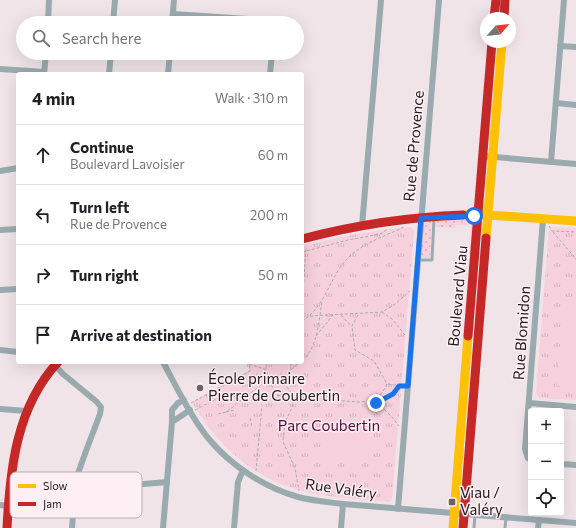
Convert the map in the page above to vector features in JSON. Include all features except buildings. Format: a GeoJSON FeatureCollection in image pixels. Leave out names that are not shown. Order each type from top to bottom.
{"type":"FeatureCollection","features":[{"type":"Feature","properties":{"kind":"main road"},"geometry":{"type":"LineString","coordinates":[[495,12],[496,0]]}},
{"type":"Feature","properties":{"kind":"main road"},"geometry":{"type":"LineString","coordinates":[[504,12],[505,0]]}},
{"type":"Feature","properties":{"kind":"main road","name":"Boulevard Viau"},"geometry":{"type":"LineString","coordinates":[[488,156],[492,48]]}},
{"type":"Feature","properties":{"kind":"main road","name":"Boulevard Viau"},"geometry":{"type":"LineString","coordinates":[[453,528],[459,513],[488,156],[501,48]]}},
{"type":"Feature","properties":{"kind":"main road"},"geometry":{"type":"LineString","coordinates":[[304,239],[362,226],[434,217],[483,216],[576,221]]}},
{"type":"Feature","properties":{"kind":"main road"},"geometry":{"type":"LineString","coordinates":[[10,472],[20,427],[39,388],[54,364]]}},
{"type":"Feature","properties":{"kind":"main road"},"geometry":{"type":"LineString","coordinates":[[7,528],[4,505],[10,472]]}},
{"type":"Feature","properties":{"kind":"main road","name":"Boulevard Viau"},"geometry":{"type":"LineString","coordinates":[[459,513],[463,528]]}},
{"type":"Feature","properties":{"kind":"street"},"geometry":{"type":"LineString","coordinates":[[49,16],[50,0]]}},
{"type":"Feature","properties":{"kind":"street"},"geometry":{"type":"LineString","coordinates":[[114,16],[115,0]]}},
{"type":"Feature","properties":{"kind":"street"},"geometry":{"type":"LineString","coordinates":[[174,0],[173,14],[203,16]]}},
{"type":"Feature","properties":{"kind":"street"},"geometry":{"type":"LineString","coordinates":[[362,226],[381,0]]}},
{"type":"Feature","properties":{"kind":"street","name":"Rue de Provence"},"geometry":{"type":"LineString","coordinates":[[398,509],[439,0]]}},
{"type":"Feature","properties":{"kind":"street"},"geometry":{"type":"LineString","coordinates":[[551,162],[564,0]]}},
{"type":"Feature","properties":{"kind":"street"},"geometry":{"type":"LineString","coordinates":[[560,46],[576,47]]}},
{"type":"Feature","properties":{"kind":"street"},"geometry":{"type":"LineString","coordinates":[[44,72],[45,60]]}},
{"type":"Feature","properties":{"kind":"street"},"geometry":{"type":"LineString","coordinates":[[109,72],[110,60]]}},
{"type":"Feature","properties":{"kind":"street"},"geometry":{"type":"LineString","coordinates":[[168,72],[169,60]]}},
{"type":"Feature","properties":{"kind":"street"},"geometry":{"type":"LineString","coordinates":[[270,72],[271,60]]}},
{"type":"Feature","properties":{"kind":"street"},"geometry":{"type":"LineString","coordinates":[[0,69],[33,72]]}},
{"type":"Feature","properties":{"kind":"street"},"geometry":{"type":"LineString","coordinates":[[556,103],[576,105]]}},
{"type":"Feature","properties":{"kind":"street"},"geometry":{"type":"LineString","coordinates":[[488,156],[576,164]]}},
{"type":"Feature","properties":{"kind":"street"},"geometry":{"type":"LineString","coordinates":[[0,171],[16,168]]}},
{"type":"Feature","properties":{"kind":"street","name":"Rue Blomidon"},"geometry":{"type":"LineString","coordinates":[[528,458],[525,450],[544,219]]}},
{"type":"Feature","properties":{"kind":"street"},"geometry":{"type":"LineString","coordinates":[[0,230],[16,229]]}},
{"type":"Feature","properties":{"kind":"street"},"geometry":{"type":"LineString","coordinates":[[0,290],[16,289]]}},
{"type":"Feature","properties":{"kind":"street"},"geometry":{"type":"LineString","coordinates":[[0,350],[16,352]]}},
{"type":"Feature","properties":{"kind":"street"},"geometry":{"type":"LineString","coordinates":[[56,364],[97,402],[101,408],[78,472]]}},
{"type":"Feature","properties":{"kind":"street","name":"Rue Valéry"},"geometry":{"type":"LineString","coordinates":[[164,364],[188,407],[209,438],[225,455],[243,470],[256,478],[299,497],[343,504],[576,523]]}},
{"type":"Feature","properties":{"kind":"street"},"geometry":{"type":"LineString","coordinates":[[529,403],[576,407]]}},
{"type":"Feature","properties":{"kind":"street"},"geometry":{"type":"LineString","coordinates":[[163,528],[172,410],[174,406],[188,407]]}},
{"type":"Feature","properties":{"kind":"street"},"geometry":{"type":"LineString","coordinates":[[172,422],[188,407]]}},
{"type":"Feature","properties":{"kind":"street"},"geometry":{"type":"LineString","coordinates":[[0,409],[27,411]]}},
{"type":"Feature","properties":{"kind":"street"},"geometry":{"type":"LineString","coordinates":[[564,464],[576,465]]}},
{"type":"Feature","properties":{"kind":"street"},"geometry":{"type":"LineString","coordinates":[[234,528],[238,482],[243,470]]}},
{"type":"Feature","properties":{"kind":"street"},"geometry":{"type":"LineString","coordinates":[[142,484],[167,482]]}},
{"type":"Feature","properties":{"kind":"street"},"geometry":{"type":"LineString","coordinates":[[341,528],[343,504]]}},
{"type":"Feature","properties":{"kind":"street"},"geometry":{"type":"LineString","coordinates":[[72,528],[73,518]]}},
{"type":"Feature","properties":{"kind":"street"},"geometry":{"type":"LineString","coordinates":[[538,528],[539,520]]}},
{"type":"Feature","properties":{"kind":"lane"},"geometry":{"type":"LineString","coordinates":[[418,260],[432,260],[434,217]]}},
{"type":"Feature","properties":{"kind":"lane"},"geometry":{"type":"LineString","coordinates":[[474,528],[475,515]]}},
{"type":"Feature","properties":{"kind":"lane"},"geometry":{"type":"LineString","coordinates":[[505,528],[506,518]]}},
{"type":"Feature","properties":{"kind":"path"},"geometry":{"type":"LineString","coordinates":[[544,219],[576,258]]}},
{"type":"Feature","properties":{"kind":"path"},"geometry":{"type":"LineString","coordinates":[[306,251],[348,240],[380,234],[388,229],[387,222]]}},
{"type":"Feature","properties":{"kind":"path"},"geometry":{"type":"LineString","coordinates":[[552,230],[576,232]]}},
{"type":"Feature","properties":{"kind":"path"},"geometry":{"type":"LineString","coordinates":[[304,320],[310,316],[322,301],[332,281],[353,253],[362,246],[386,235]]}},
{"type":"Feature","properties":{"kind":"path"},"geometry":{"type":"LineString","coordinates":[[304,239],[306,251],[304,279]]}},
{"type":"Feature","properties":{"kind":"path"},"geometry":{"type":"LineString","coordinates":[[310,316],[382,312],[394,305],[416,286]]}},
{"type":"Feature","properties":{"kind":"path"},"geometry":{"type":"LineString","coordinates":[[304,358],[307,356],[316,336],[322,301]]}},
{"type":"Feature","properties":{"kind":"path"},"geometry":{"type":"LineString","coordinates":[[382,312],[392,319],[411,343]]}},
{"type":"Feature","properties":{"kind":"path"},"geometry":{"type":"LineString","coordinates":[[352,326],[359,313]]}},
{"type":"Feature","properties":{"kind":"path"},"geometry":{"type":"LineString","coordinates":[[341,314],[352,326],[355,350],[374,361],[387,384]]}},
{"type":"Feature","properties":{"kind":"path"},"geometry":{"type":"LineString","coordinates":[[316,336],[333,315]]}},
{"type":"Feature","properties":{"kind":"path"},"geometry":{"type":"LineString","coordinates":[[188,407],[250,372],[249,364]]}},
{"type":"Feature","properties":{"kind":"path"},"geometry":{"type":"LineString","coordinates":[[251,364],[266,371],[270,377],[279,381],[289,389],[294,397],[292,408],[285,422],[283,442],[295,468],[299,497]]}},
{"type":"Feature","properties":{"kind":"path"},"geometry":{"type":"LineString","coordinates":[[266,364],[266,371]]}},
{"type":"Feature","properties":{"kind":"path"},"geometry":{"type":"LineString","coordinates":[[291,364],[291,370]]}},
{"type":"Feature","properties":{"kind":"path"},"geometry":{"type":"LineString","coordinates":[[272,387],[298,364]]}},
{"type":"Feature","properties":{"kind":"path"},"geometry":{"type":"LineString","coordinates":[[226,412],[270,377]]}},
{"type":"Feature","properties":{"kind":"path"},"geometry":{"type":"LineString","coordinates":[[387,384],[408,386]]}},
{"type":"Feature","properties":{"kind":"path"},"geometry":{"type":"LineString","coordinates":[[372,401],[382,394],[387,384]]}},
{"type":"Feature","properties":{"kind":"path"},"geometry":{"type":"LineString","coordinates":[[376,403],[393,394],[399,386]]}},
{"type":"Feature","properties":{"kind":"path"},"geometry":{"type":"LineString","coordinates":[[188,407],[230,392],[240,401]]}},
{"type":"Feature","properties":{"kind":"path"},"geometry":{"type":"LineString","coordinates":[[272,395],[358,402],[372,401],[394,419],[404,433]]}},
{"type":"Feature","properties":{"kind":"path"},"geometry":{"type":"LineString","coordinates":[[256,478],[262,405]]}},
{"type":"Feature","properties":{"kind":"path"},"geometry":{"type":"LineString","coordinates":[[218,414],[235,410]]}},
{"type":"Feature","properties":{"kind":"path"},"geometry":{"type":"LineString","coordinates":[[250,418],[252,426]]}},
{"type":"Feature","properties":{"kind":"green space"},"geometry":{"type":"Polygon","coordinates":[[[478,216],[470,263],[471,225],[456,225],[455,228],[436,227],[436,217],[478,216]]]}},
{"type":"Feature","properties":{"kind":"green space"},"geometry":{"type":"Polygon","coordinates":[[[432,217],[430,258],[418,257],[421,218],[432,217]]]}},
{"type":"Feature","properties":{"kind":"green space","name":"Parc Coubertin"},"geometry":{"type":"Polygon","coordinates":[[[411,227],[414,231],[392,500],[390,502],[333,497],[310,493],[282,484],[251,468],[237,457],[212,431],[192,402],[249,370],[246,364],[304,364],[304,246],[356,234],[411,227]]]}},
{"type":"Feature","properties":{"kind":"green space"},"geometry":{"type":"Polygon","coordinates":[[[553,227],[576,228],[576,400],[539,398],[536,393],[549,229],[553,227]]]}},
{"type":"Feature","properties":{"kind":"green space"},"geometry":{"type":"Polygon","coordinates":[[[563,305],[576,306],[576,388],[557,386],[563,305]]]}},
{"type":"Feature","properties":{"kind":"green space"},"geometry":{"type":"Polygon","coordinates":[[[325,426],[371,432],[367,462],[321,456],[325,426]]]}},
{"type":"Feature","properties":{"kind":"traffic: slow"},"geometry":{"type":"LineString","coordinates":[[486,238],[502,48]]}},
{"type":"Feature","properties":{"kind":"traffic: slow"},"geometry":{"type":"LineString","coordinates":[[463,215],[488,215],[576,221]]}},
{"type":"Feature","properties":{"kind":"traffic: slow"},"geometry":{"type":"LineString","coordinates":[[453,528],[468,336]]}},
{"type":"Feature","properties":{"kind":"traffic: jam"},"geometry":{"type":"LineString","coordinates":[[495,12],[496,0]]}},
{"type":"Feature","properties":{"kind":"traffic: jam"},"geometry":{"type":"LineString","coordinates":[[504,12],[505,0]]}},
{"type":"Feature","properties":{"kind":"traffic: jam"},"geometry":{"type":"LineString","coordinates":[[468,336],[492,48]]}},
{"type":"Feature","properties":{"kind":"traffic: jam"},"geometry":{"type":"LineString","coordinates":[[304,239],[382,222],[463,215]]}},
{"type":"Feature","properties":{"kind":"traffic: jam"},"geometry":{"type":"LineString","coordinates":[[463,528],[486,238]]}},
{"type":"Feature","properties":{"kind":"traffic: jam"},"geometry":{"type":"LineString","coordinates":[[12,472],[24,419],[44,380],[56,364]]}},
{"type":"Feature","properties":{"kind":"traffic: jam"},"geometry":{"type":"LineString","coordinates":[[7,528],[10,484]]}},
{"type":"Feature","properties":{"kind":"place","name":"École primaire Pierre de Coubertin"},"geometry":{"type":"Point","coordinates":[200,388]}},
{"type":"Feature","properties":{"kind":"place","name":"Viau / Valéry"},"geometry":{"type":"Point","coordinates":[452,502]}},
{"type":"Feature","properties":{"kind":"route"},"geometry":{"type":"LineString","coordinates":[[376,403],[390,397],[396,392],[399,386],[408,386],[421,218],[474,216]]}}]}
